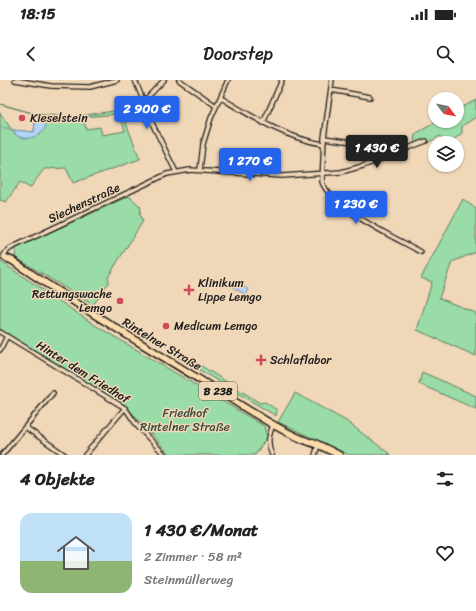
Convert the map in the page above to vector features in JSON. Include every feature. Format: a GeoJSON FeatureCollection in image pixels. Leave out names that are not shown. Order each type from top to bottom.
{"type":"FeatureCollection","features":[{"type":"Feature","properties":{"kind":"main road","name":"Rintelner Straße"},"geometry":{"type":"LineString","coordinates":[[3,257],[13,260],[58,292],[274,424],[339,455]]}},
{"type":"Feature","properties":{"kind":"street"},"geometry":{"type":"LineString","coordinates":[[15,80],[51,86],[90,87],[118,80]]}},
{"type":"Feature","properties":{"kind":"street"},"geometry":{"type":"LineString","coordinates":[[135,80],[176,172]]}},
{"type":"Feature","properties":{"kind":"street"},"geometry":{"type":"LineString","coordinates":[[144,101],[164,80]]}},
{"type":"Feature","properties":{"kind":"street"},"geometry":{"type":"LineString","coordinates":[[179,80],[216,106]]}},
{"type":"Feature","properties":{"kind":"street"},"geometry":{"type":"LineString","coordinates":[[200,170],[203,144],[216,106],[228,80]]}},
{"type":"Feature","properties":{"kind":"street"},"geometry":{"type":"LineString","coordinates":[[263,123],[282,80]]}},
{"type":"Feature","properties":{"kind":"street"},"geometry":{"type":"LineString","coordinates":[[332,80],[323,144],[322,174],[324,187],[333,197],[359,218],[421,252]]}},
{"type":"Feature","properties":{"kind":"street"},"geometry":{"type":"LineString","coordinates":[[331,90],[370,97]]}},
{"type":"Feature","properties":{"kind":"street"},"geometry":{"type":"LineString","coordinates":[[220,98],[279,131],[308,142],[323,144]]}},
{"type":"Feature","properties":{"kind":"street"},"geometry":{"type":"LineString","coordinates":[[324,138],[360,143]]}},
{"type":"Feature","properties":{"kind":"street","name":"Siechenstraße"},"geometry":{"type":"LineString","coordinates":[[3,257],[11,248],[167,174],[200,170],[282,176],[342,172],[363,166],[426,141]]}},
{"type":"Feature","properties":{"kind":"street","name":"Hinter dem Friedhof"},"geometry":{"type":"LineString","coordinates":[[0,332],[125,408],[138,427],[165,455]]}},
{"type":"Feature","properties":{"kind":"street"},"geometry":{"type":"LineString","coordinates":[[0,350],[7,336]]}},
{"type":"Feature","properties":{"kind":"street"},"geometry":{"type":"LineString","coordinates":[[2,455],[52,393]]}},
{"type":"Feature","properties":{"kind":"street"},"geometry":{"type":"LineString","coordinates":[[85,455],[125,408]]}},
{"type":"Feature","properties":{"kind":"street"},"geometry":{"type":"LineString","coordinates":[[272,455],[268,441],[274,424]]}},
{"type":"Feature","properties":{"kind":"street"},"geometry":{"type":"LineString","coordinates":[[25,427],[65,455]]}},
{"type":"Feature","properties":{"kind":"street"},"geometry":{"type":"LineString","coordinates":[[315,455],[317,445]]}},
{"type":"Feature","properties":{"kind":"green space"},"geometry":{"type":"Polygon","coordinates":[[[476,100],[476,117],[464,125],[464,106],[476,100]]]}},
{"type":"Feature","properties":{"kind":"green space"},"geometry":{"type":"Polygon","coordinates":[[[0,104],[36,114],[72,117],[121,110],[140,159],[73,183],[66,168],[44,169],[30,188],[20,182],[6,202],[0,200],[0,113],[12,130],[34,132],[35,123],[37,123],[38,120],[41,120],[42,116],[0,104]],[[120,114],[83,117],[86,129],[100,127],[102,135],[125,131],[120,114]]]}},
{"type":"Feature","properties":{"kind":"green space"},"geometry":{"type":"Polygon","coordinates":[[[428,127],[428,128],[462,128],[462,133],[458,136],[428,136],[427,143],[424,139],[414,144],[415,134],[428,127]]]}},
{"type":"Feature","properties":{"kind":"green space"},"geometry":{"type":"Polygon","coordinates":[[[129,196],[141,207],[140,214],[143,221],[108,277],[109,282],[93,305],[15,257],[16,248],[129,196]]]}},
{"type":"Feature","properties":{"kind":"green space"},"geometry":{"type":"Polygon","coordinates":[[[463,199],[476,209],[476,252],[452,262],[439,298],[476,313],[476,356],[417,330],[432,282],[421,278],[463,199]]]}},
{"type":"Feature","properties":{"kind":"green space","name":"Friedhof Rintelner Straße"},"geometry":{"type":"Polygon","coordinates":[[[0,261],[95,325],[264,426],[267,437],[255,455],[170,455],[125,405],[0,330],[0,261]]]}},
{"type":"Feature","properties":{"kind":"green space"},"geometry":{"type":"Polygon","coordinates":[[[176,350],[260,403],[265,402],[277,410],[276,416],[173,354],[176,350]]]}},
{"type":"Feature","properties":{"kind":"green space"},"geometry":{"type":"Polygon","coordinates":[[[422,372],[476,396],[476,409],[419,384],[422,372]]]}},
{"type":"Feature","properties":{"kind":"green space"},"geometry":{"type":"Polygon","coordinates":[[[295,393],[346,421],[391,455],[349,455],[278,422],[295,393]]]}},
{"type":"Feature","properties":{"kind":"water"},"geometry":{"type":"Polygon","coordinates":[[[38,120],[43,121],[46,125],[37,136],[23,138],[15,134],[14,130],[34,132],[35,123],[37,123],[38,120]]]}},
{"type":"Feature","properties":{"kind":"water"},"geometry":{"type":"Polygon","coordinates":[[[236,282],[249,290],[246,295],[233,287],[236,282]]]}},
{"type":"Feature","properties":{"kind":"waterway"},"geometry":{"type":"LineString","coordinates":[[0,126],[3,128],[8,128],[15,134]]}},
{"type":"Feature","properties":{"kind":"place","name":"Kieselstein"},"geometry":{"type":"Point","coordinates":[22,118]}},
{"type":"Feature","properties":{"kind":"place","name":"Klinikum Lippe Lemgo"},"geometry":{"type":"Point","coordinates":[189,290]}},
{"type":"Feature","properties":{"kind":"place","name":"Rettungswache Lemgo"},"geometry":{"type":"Point","coordinates":[120,301]}},
{"type":"Feature","properties":{"kind":"place","name":"Medicum Lemgo"},"geometry":{"type":"Point","coordinates":[166,326]}},
{"type":"Feature","properties":{"kind":"place","name":"Schlaflabor"},"geometry":{"type":"Point","coordinates":[261,360]}}]}
